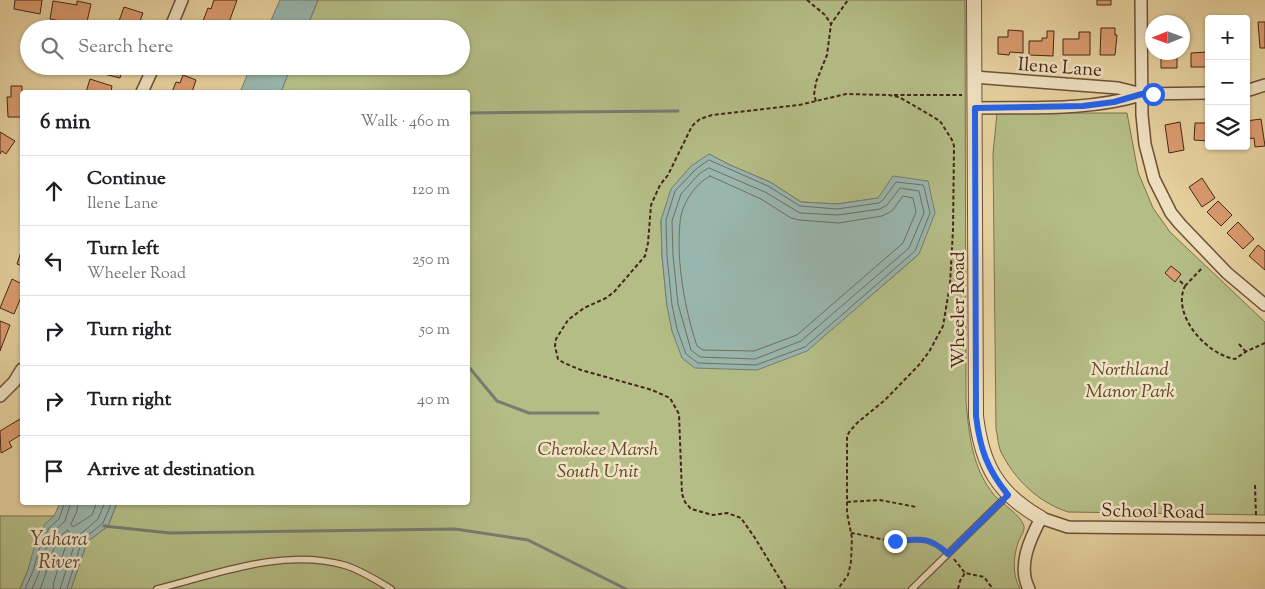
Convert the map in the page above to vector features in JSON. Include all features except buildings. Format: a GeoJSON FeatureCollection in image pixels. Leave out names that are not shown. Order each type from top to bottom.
{"type":"FeatureCollection","features":[{"type":"Feature","properties":{"kind":"street"},"geometry":{"type":"LineString","coordinates":[[174,20],[182,0]]}},
{"type":"Feature","properties":{"kind":"street","name":"Wheeler Road"},"geometry":{"type":"LineString","coordinates":[[974,0],[976,416],[979,440],[985,460],[996,480],[1008,495],[1024,509],[1041,518]]}},
{"type":"Feature","properties":{"kind":"street"},"geometry":{"type":"LineString","coordinates":[[1141,0],[1142,115],[1150,167],[1154,179],[1172,213],[1227,273],[1265,305]]}},
{"type":"Feature","properties":{"kind":"street"},"geometry":{"type":"LineString","coordinates":[[143,90],[150,75]]}},
{"type":"Feature","properties":{"kind":"street","name":"Ilene Lane"},"geometry":{"type":"LineString","coordinates":[[974,78],[1118,88],[1142,94],[1205,93]]}},
{"type":"Feature","properties":{"kind":"street"},"geometry":{"type":"LineString","coordinates":[[1250,90],[1265,85]]}},
{"type":"Feature","properties":{"kind":"street","name":"Ilene Lane"},"geometry":{"type":"LineString","coordinates":[[975,108],[1083,106],[1114,102],[1142,94]]}},
{"type":"Feature","properties":{"kind":"street"},"geometry":{"type":"LineString","coordinates":[[0,396],[14,382],[20,372]]}},
{"type":"Feature","properties":{"kind":"street"},"geometry":{"type":"LineString","coordinates":[[1029,589],[1024,575],[1025,558],[1041,518]]}},
{"type":"Feature","properties":{"kind":"street","name":"School Road"},"geometry":{"type":"LineString","coordinates":[[1041,518],[1068,527],[1265,529]]}},
{"type":"Feature","properties":{"kind":"lane"},"geometry":{"type":"LineString","coordinates":[[912,589],[1008,495]]}},
{"type":"Feature","properties":{"kind":"lane"},"geometry":{"type":"LineString","coordinates":[[157,589],[249,566],[280,560],[305,559],[328,561],[345,566],[364,573],[391,589]]}},
{"type":"Feature","properties":{"kind":"path"},"geometry":{"type":"LineString","coordinates":[[807,0],[825,15],[831,24]]}},
{"type":"Feature","properties":{"kind":"path"},"geometry":{"type":"LineString","coordinates":[[816,101],[814,95],[816,82],[827,55],[831,24],[848,0]]}},
{"type":"Feature","properties":{"kind":"path"},"geometry":{"type":"LineString","coordinates":[[786,589],[741,518],[727,513],[713,515],[691,509],[684,502],[682,494],[679,414],[670,398],[652,390],[581,370],[564,363],[558,359],[555,346],[556,339],[568,320],[584,308],[606,298],[614,292],[645,256],[651,205],[660,185],[680,154],[682,144],[692,126],[700,119],[718,113],[799,105],[846,94],[966,95]]}},
{"type":"Feature","properties":{"kind":"path"},"geometry":{"type":"LineString","coordinates":[[838,589],[848,575],[851,562],[851,533],[847,513],[848,436],[850,431],[903,382],[929,352],[943,326],[947,312],[950,284],[954,146],[940,121],[900,97],[889,95]]}},
{"type":"Feature","properties":{"kind":"path"},"geometry":{"type":"LineString","coordinates":[[1203,267],[1185,286],[1182,302],[1195,334],[1208,346],[1226,358],[1235,359],[1265,343]]}},
{"type":"Feature","properties":{"kind":"path"},"geometry":{"type":"LineString","coordinates":[[1180,281],[1185,286]]}},
{"type":"Feature","properties":{"kind":"path"},"geometry":{"type":"LineString","coordinates":[[1239,344],[1246,352]]}},
{"type":"Feature","properties":{"kind":"path"},"geometry":{"type":"LineString","coordinates":[[1255,485],[1256,516]]}},
{"type":"Feature","properties":{"kind":"path"},"geometry":{"type":"LineString","coordinates":[[847,502],[880,500],[916,507]]}},
{"type":"Feature","properties":{"kind":"path"},"geometry":{"type":"LineString","coordinates":[[851,533],[895,541],[915,538],[935,544],[948,554],[965,573],[984,577],[993,589]]}},
{"type":"Feature","properties":{"kind":"path"},"geometry":{"type":"LineString","coordinates":[[958,589],[965,573]]}},
{"type":"Feature","properties":{"kind":"green space","name":"Cherokee Marsh South Unit"},"geometry":{"type":"Polygon","coordinates":[[[318,0],[965,0],[967,414],[970,439],[981,475],[995,496],[1015,514],[1024,526],[1015,559],[1017,583],[1020,589],[71,589],[87,542],[108,526],[116,505],[470,505],[470,90],[282,90],[288,75],[470,75],[470,20],[310,20],[318,0]],[[709,154],[661,220],[662,256],[667,306],[867,299],[919,254],[879,198],[837,204],[801,202],[770,182],[709,154]]]}},
{"type":"Feature","properties":{"kind":"green space","name":"Northland Manor Park"},"geometry":{"type":"Polygon","coordinates":[[[997,113],[1127,113],[1138,172],[1153,208],[1170,232],[1265,322],[1265,515],[1068,512],[1037,496],[1013,472],[1000,450],[996,429],[993,154],[997,113]]]}},
{"type":"Feature","properties":{"kind":"green space"},"geometry":{"type":"Polygon","coordinates":[[[0,516],[54,516],[40,535],[20,589],[0,589],[0,516]]]}},
{"type":"Feature","properties":{"kind":"water"},"geometry":{"type":"Polygon","coordinates":[[[280,0],[318,0],[310,20],[271,20],[280,0]]]}},
{"type":"Feature","properties":{"kind":"water"},"geometry":{"type":"Polygon","coordinates":[[[247,75],[288,75],[282,90],[241,90],[247,75]]]}},
{"type":"Feature","properties":{"kind":"water"},"geometry":{"type":"Polygon","coordinates":[[[709,154],[770,182],[801,202],[837,204],[878,198],[893,176],[928,181],[935,213],[919,254],[807,351],[757,370],[695,368],[682,358],[672,331],[667,306],[662,256],[661,220],[671,189],[691,166],[709,154]]]}},
{"type":"Feature","properties":{"kind":"water","name":"Yahara River"},"geometry":{"type":"Polygon","coordinates":[[[59,505],[116,505],[108,526],[87,542],[71,589],[20,589],[28,570],[36,541],[45,524],[54,516],[59,505]]]}},
{"type":"Feature","properties":{"kind":"waterway"},"geometry":{"type":"LineString","coordinates":[[470,113],[678,111]]}},
{"type":"Feature","properties":{"kind":"waterway"},"geometry":{"type":"LineString","coordinates":[[470,368],[497,401],[529,413],[598,413]]}},
{"type":"Feature","properties":{"kind":"waterway"},"geometry":{"type":"LineString","coordinates":[[104,526],[170,533],[455,529],[528,540],[626,589]]}},
{"type":"Feature","properties":{"kind":"route"},"geometry":{"type":"LineString","coordinates":[[895,541],[915,538],[935,544],[948,554],[968,532],[1008,495],[996,480],[985,460],[979,440],[976,416],[975,108],[1083,106],[1114,102],[1142,94],[1153,94]]}}]}
